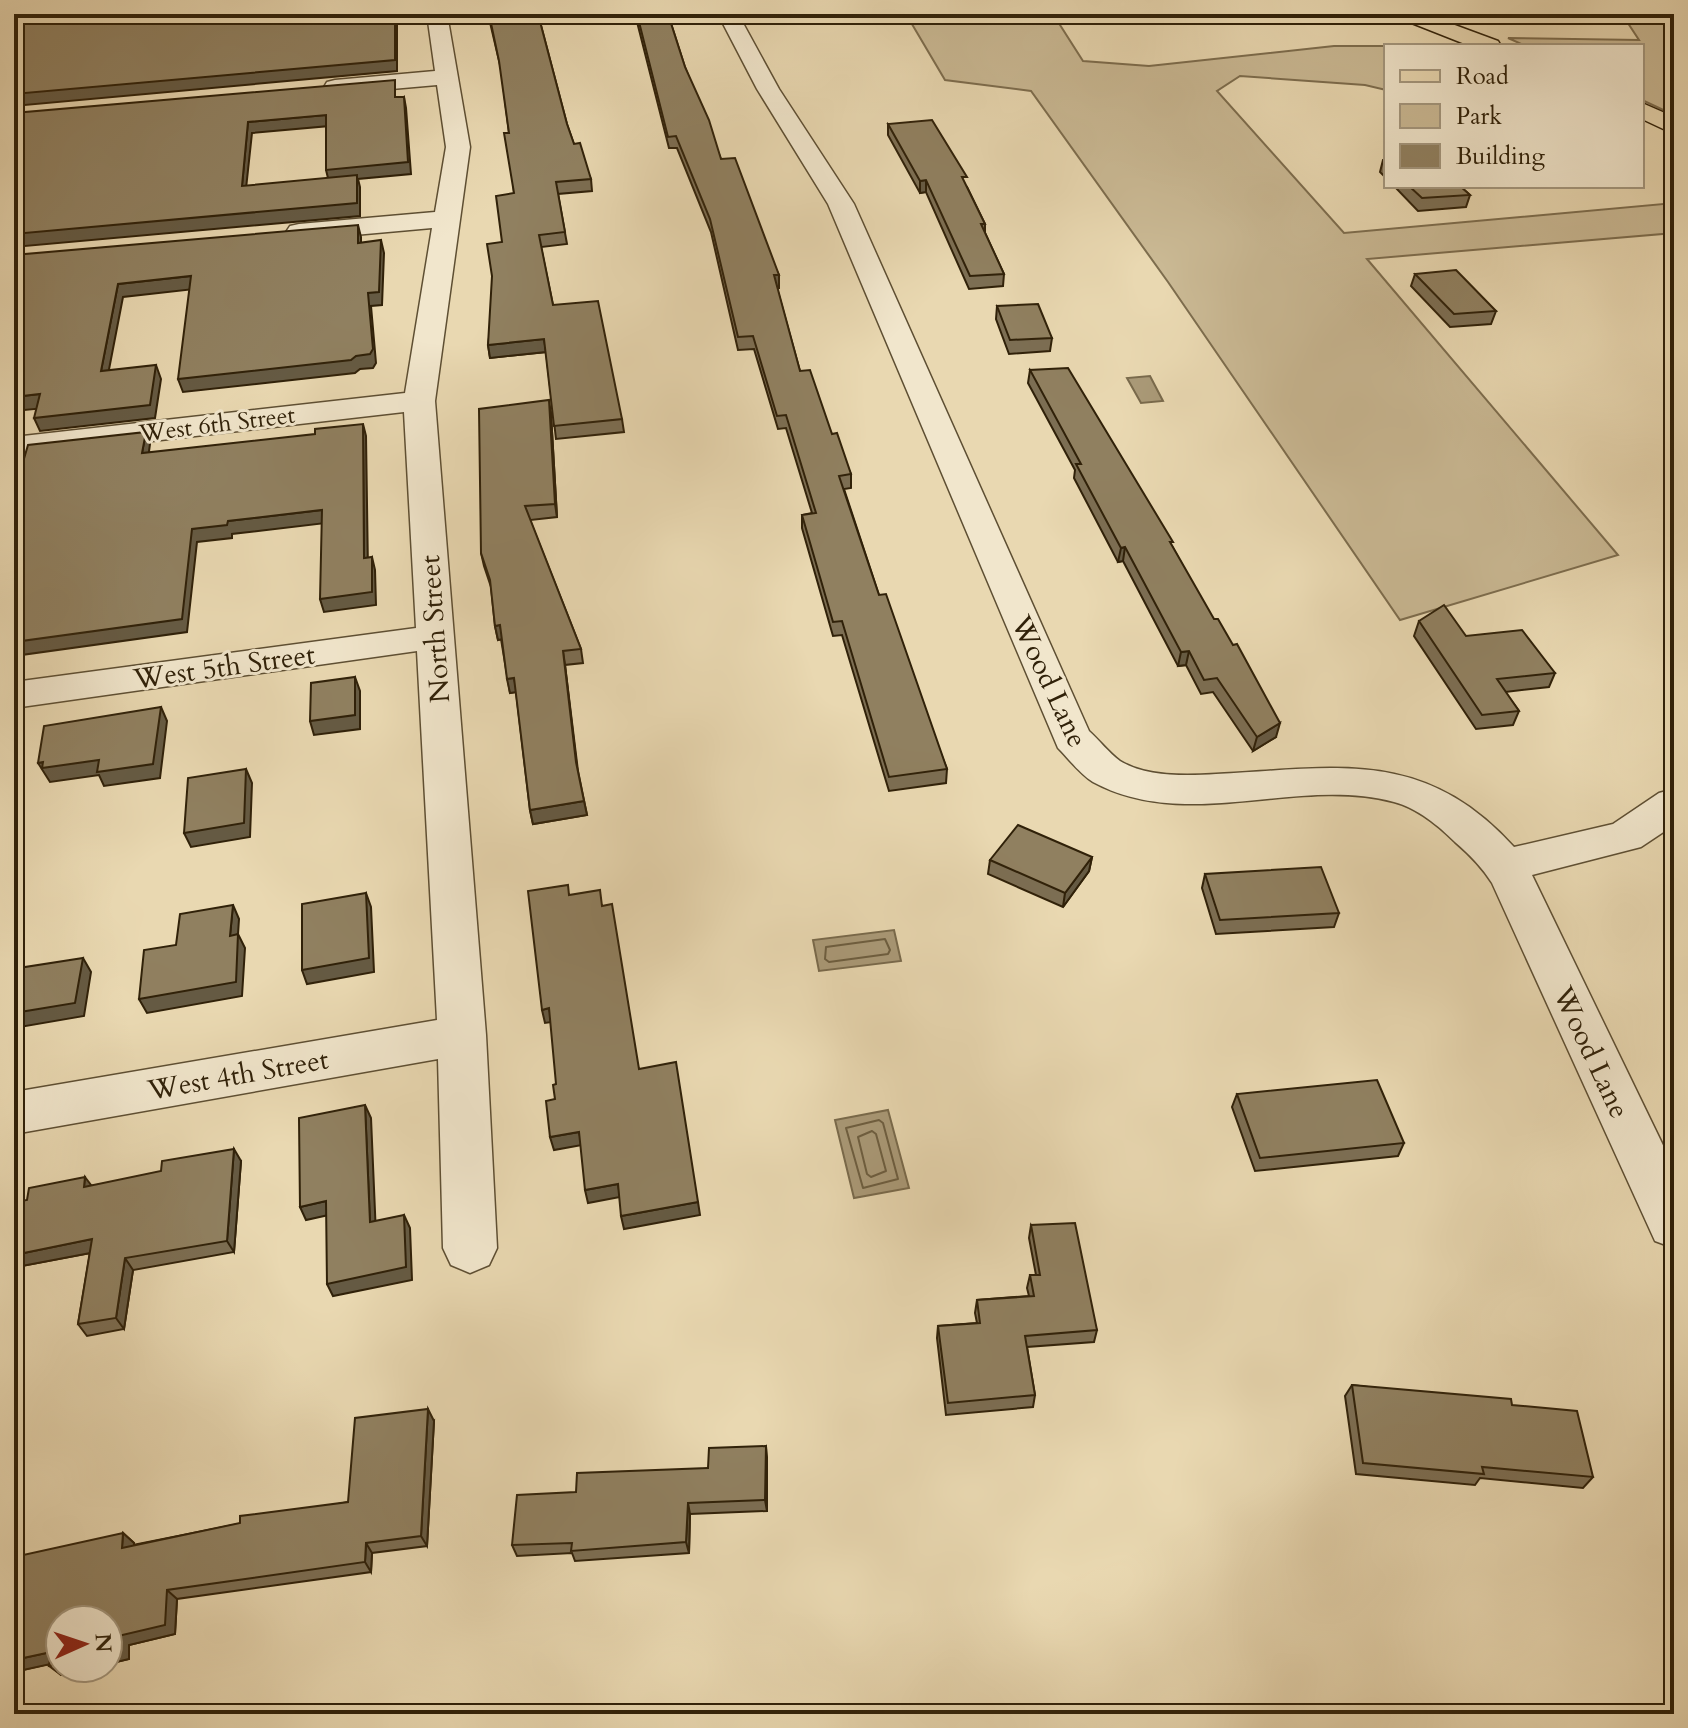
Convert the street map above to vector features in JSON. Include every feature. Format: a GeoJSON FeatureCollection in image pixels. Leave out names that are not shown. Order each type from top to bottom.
{"type":"FeatureCollection","features":[{"type":"Feature","properties":{"kind":"main road"},"geometry":{"type":"LineString","coordinates":[[1406,14],[1485,44]]}},
{"type":"Feature","properties":{"kind":"main road"},"geometry":{"type":"LineString","coordinates":[[1644,111],[1674,127]]}},
{"type":"Feature","properties":{"kind":"street","name":"North Street"},"geometry":{"type":"LineString","coordinates":[[437,14],[458,147],[419,401],[462,1035],[470,1248]]}},
{"type":"Feature","properties":{"kind":"street","name":"Wood Lane"},"geometry":{"type":"LineString","coordinates":[[728,14],[768,89],[841,204],[1072,738],[1082,754],[1100,768],[1123,779],[1178,790],[1342,779],[1404,789],[1446,810],[1504,866],[1674,1224]]}},
{"type":"Feature","properties":{"kind":"street"},"geometry":{"type":"LineString","coordinates":[[308,89],[447,77]]}},
{"type":"Feature","properties":{"kind":"street"},"geometry":{"type":"LineString","coordinates":[[269,235],[447,219]]}},
{"type":"Feature","properties":{"kind":"street","name":"West 6th Street"},"geometry":{"type":"LineString","coordinates":[[14,447],[419,401]]}},
{"type":"Feature","properties":{"kind":"street","name":"West 5th Street"},"geometry":{"type":"LineString","coordinates":[[14,695],[434,637]]}},
{"type":"Feature","properties":{"kind":"street"},"geometry":{"type":"LineString","coordinates":[[1504,866],[1626,836],[1674,804]]}},
{"type":"Feature","properties":{"kind":"street","name":"West 4th Street"},"geometry":{"type":"LineString","coordinates":[[14,1113],[462,1035]]}},
{"type":"Feature","properties":{"kind":"green space"},"geometry":{"type":"Polygon","coordinates":[[[906,14],[1053,14],[1083,61],[1149,66],[1334,46],[1384,46],[1384,90],[1365,85],[1240,76],[1217,91],[1344,233],[1674,203],[1674,233],[1367,259],[1618,555],[1400,620],[1168,282],[1031,91],[945,80],[906,14]]]}},
{"type":"Feature","properties":{"kind":"green space"},"geometry":{"type":"Polygon","coordinates":[[[1622,14],[1674,15],[1674,115],[1644,101],[1644,44],[1522,44],[1508,38],[1639,40],[1622,14]]]}},
{"type":"Feature","properties":{"kind":"water"},"geometry":{"type":"Polygon","coordinates":[[[1150,376],[1163,401],[1141,403],[1127,378],[1150,376]]]}},
{"type":"Feature","properties":{"kind":"water"},"geometry":{"type":"Polygon","coordinates":[[[894,930],[901,961],[819,971],[813,940],[894,930]]]}},
{"type":"Feature","properties":{"kind":"water"},"geometry":{"type":"Polygon","coordinates":[[[888,1110],[909,1188],[854,1198],[835,1120],[888,1110]]]}},
{"type":"Feature","properties":{"kind":"building"},"geometry":{"type":"Polygon","coordinates":[[[14,14],[395,14],[395,60],[14,94],[14,14]]]}},
{"type":"Feature","properties":{"kind":"building"},"geometry":{"type":"Polygon","coordinates":[[[489,14],[538,14],[567,124],[574,144],[580,143],[591,179],[556,182],[565,232],[539,235],[553,305],[598,301],[622,419],[554,426],[544,339],[488,345],[492,276],[487,244],[502,242],[496,196],[514,193],[504,133],[509,133],[499,61],[489,14]]]}},
{"type":"Feature","properties":{"kind":"building"},"geometry":{"type":"Polygon","coordinates":[[[637,14],[668,14],[721,159],[735,158],[779,275],[774,275],[800,371],[810,370],[832,434],[837,433],[851,474],[839,476],[879,595],[886,594],[947,769],[889,777],[842,621],[833,622],[802,515],[816,513],[786,415],[777,416],[753,336],[738,337],[710,219],[676,136],[668,137],[637,14]]]}},
{"type":"Feature","properties":{"kind":"building"},"geometry":{"type":"Polygon","coordinates":[[[395,80],[395,97],[404,97],[408,162],[326,170],[326,115],[248,122],[242,186],[357,175],[357,203],[14,234],[14,113],[395,80]]]}},
{"type":"Feature","properties":{"kind":"building"},"geometry":{"type":"Polygon","coordinates":[[[932,120],[967,177],[962,177],[985,224],[981,224],[1004,274],[970,276],[926,180],[920,181],[888,124],[932,120]]]}},
{"type":"Feature","properties":{"kind":"building"},"geometry":{"type":"Polygon","coordinates":[[[1411,188],[1462,188],[1470,195],[1422,198],[1411,188]]]}},
{"type":"Feature","properties":{"kind":"building"},"geometry":{"type":"Polygon","coordinates":[[[358,225],[358,243],[381,240],[379,292],[368,293],[373,349],[370,354],[351,360],[178,379],[191,276],[118,284],[101,371],[156,365],[150,405],[34,418],[40,394],[14,397],[14,318],[20,299],[14,300],[14,255],[358,225]]]}},
{"type":"Feature","properties":{"kind":"building"},"geometry":{"type":"Polygon","coordinates":[[[1456,270],[1496,311],[1454,314],[1415,274],[1456,270]]]}},
{"type":"Feature","properties":{"kind":"building"},"geometry":{"type":"Polygon","coordinates":[[[1038,304],[1052,338],[1010,340],[997,306],[1038,304]]]}},
{"type":"Feature","properties":{"kind":"building"},"geometry":{"type":"Polygon","coordinates":[[[1068,368],[1173,542],[1170,542],[1214,619],[1218,619],[1233,645],[1237,644],[1280,723],[1257,737],[1217,678],[1204,680],[1189,651],[1181,652],[1076,464],[1081,464],[1030,370],[1068,368]]]}},
{"type":"Feature","properties":{"kind":"building"},"geometry":{"type":"Polygon","coordinates":[[[549,400],[555,504],[525,506],[581,649],[563,651],[576,762],[584,801],[530,810],[514,678],[507,679],[500,625],[495,626],[490,580],[481,553],[479,409],[549,400]]]}},
{"type":"Feature","properties":{"kind":"building"},"geometry":{"type":"Polygon","coordinates":[[[363,424],[364,558],[372,557],[372,592],[320,599],[322,510],[228,521],[227,525],[192,529],[182,619],[14,642],[14,463],[23,462],[28,445],[146,432],[142,453],[315,434],[315,429],[363,424]]]}},
{"type":"Feature","properties":{"kind":"building"},"geometry":{"type":"Polygon","coordinates":[[[1444,605],[1466,636],[1522,630],[1555,673],[1497,679],[1519,711],[1482,715],[1419,621],[1444,605]]]}},
{"type":"Feature","properties":{"kind":"building"},"geometry":{"type":"Polygon","coordinates":[[[355,677],[355,715],[310,721],[311,683],[355,677]]]}},
{"type":"Feature","properties":{"kind":"building"},"geometry":{"type":"Polygon","coordinates":[[[161,707],[153,764],[97,772],[99,760],[42,768],[43,762],[38,763],[44,726],[161,707]]]}},
{"type":"Feature","properties":{"kind":"building"},"geometry":{"type":"Polygon","coordinates":[[[246,769],[244,823],[184,833],[188,778],[246,769]]]}},
{"type":"Feature","properties":{"kind":"building"},"geometry":{"type":"Polygon","coordinates":[[[1018,825],[1092,857],[1065,893],[990,860],[1018,825]]]}},
{"type":"Feature","properties":{"kind":"building"},"geometry":{"type":"Polygon","coordinates":[[[1321,867],[1339,913],[1220,920],[1205,874],[1321,867]]]}},
{"type":"Feature","properties":{"kind":"building"},"geometry":{"type":"Polygon","coordinates":[[[568,885],[569,895],[600,890],[602,906],[612,904],[639,1069],[676,1062],[698,1202],[621,1216],[618,1184],[585,1190],[579,1132],[550,1137],[546,1101],[555,1099],[553,1085],[556,1084],[549,1008],[542,1010],[528,891],[568,885]]]}},
{"type":"Feature","properties":{"kind":"building"},"geometry":{"type":"Polygon","coordinates":[[[366,893],[369,958],[302,970],[302,904],[366,893]]]}},
{"type":"Feature","properties":{"kind":"building"},"geometry":{"type":"Polygon","coordinates":[[[233,905],[230,936],[238,934],[236,982],[139,999],[144,950],[176,945],[180,914],[233,905]]]}},
{"type":"Feature","properties":{"kind":"building"},"geometry":{"type":"Polygon","coordinates":[[[83,958],[75,1003],[14,1013],[19,968],[83,958]]]}},
{"type":"Feature","properties":{"kind":"building"},"geometry":{"type":"Polygon","coordinates":[[[1377,1080],[1404,1143],[1260,1158],[1237,1094],[1377,1080]]]}},
{"type":"Feature","properties":{"kind":"building"},"geometry":{"type":"Polygon","coordinates":[[[365,1105],[370,1222],[404,1215],[406,1267],[327,1284],[326,1201],[300,1207],[299,1118],[365,1105]]]}},
{"type":"Feature","properties":{"kind":"building"},"geometry":{"type":"Polygon","coordinates":[[[234,1149],[227,1241],[125,1258],[116,1318],[78,1324],[92,1239],[14,1255],[21,1201],[27,1200],[29,1188],[85,1177],[84,1187],[161,1171],[162,1161],[234,1149]]]}},
{"type":"Feature","properties":{"kind":"building"},"geometry":{"type":"Polygon","coordinates":[[[1075,1223],[1097,1330],[1025,1336],[1035,1395],[948,1403],[938,1326],[980,1323],[977,1300],[1034,1296],[1030,1275],[1040,1275],[1031,1225],[1075,1223]]]}},
{"type":"Feature","properties":{"kind":"building"},"geometry":{"type":"Polygon","coordinates":[[[1352,1385],[1511,1399],[1512,1405],[1577,1411],[1593,1477],[1482,1467],[1484,1474],[1363,1463],[1352,1385]]]}},
{"type":"Feature","properties":{"kind":"building"},"geometry":{"type":"Polygon","coordinates":[[[428,1409],[421,1536],[366,1543],[365,1562],[167,1590],[165,1625],[124,1635],[124,1604],[44,1604],[44,1654],[14,1660],[14,1557],[123,1533],[122,1548],[240,1523],[240,1516],[348,1502],[355,1418],[428,1409]]]}},
{"type":"Feature","properties":{"kind":"building"},"geometry":{"type":"Polygon","coordinates":[[[766,1446],[765,1500],[688,1503],[686,1542],[571,1551],[572,1543],[512,1545],[517,1495],[576,1492],[577,1473],[708,1468],[709,1448],[766,1446]]]}}]}
